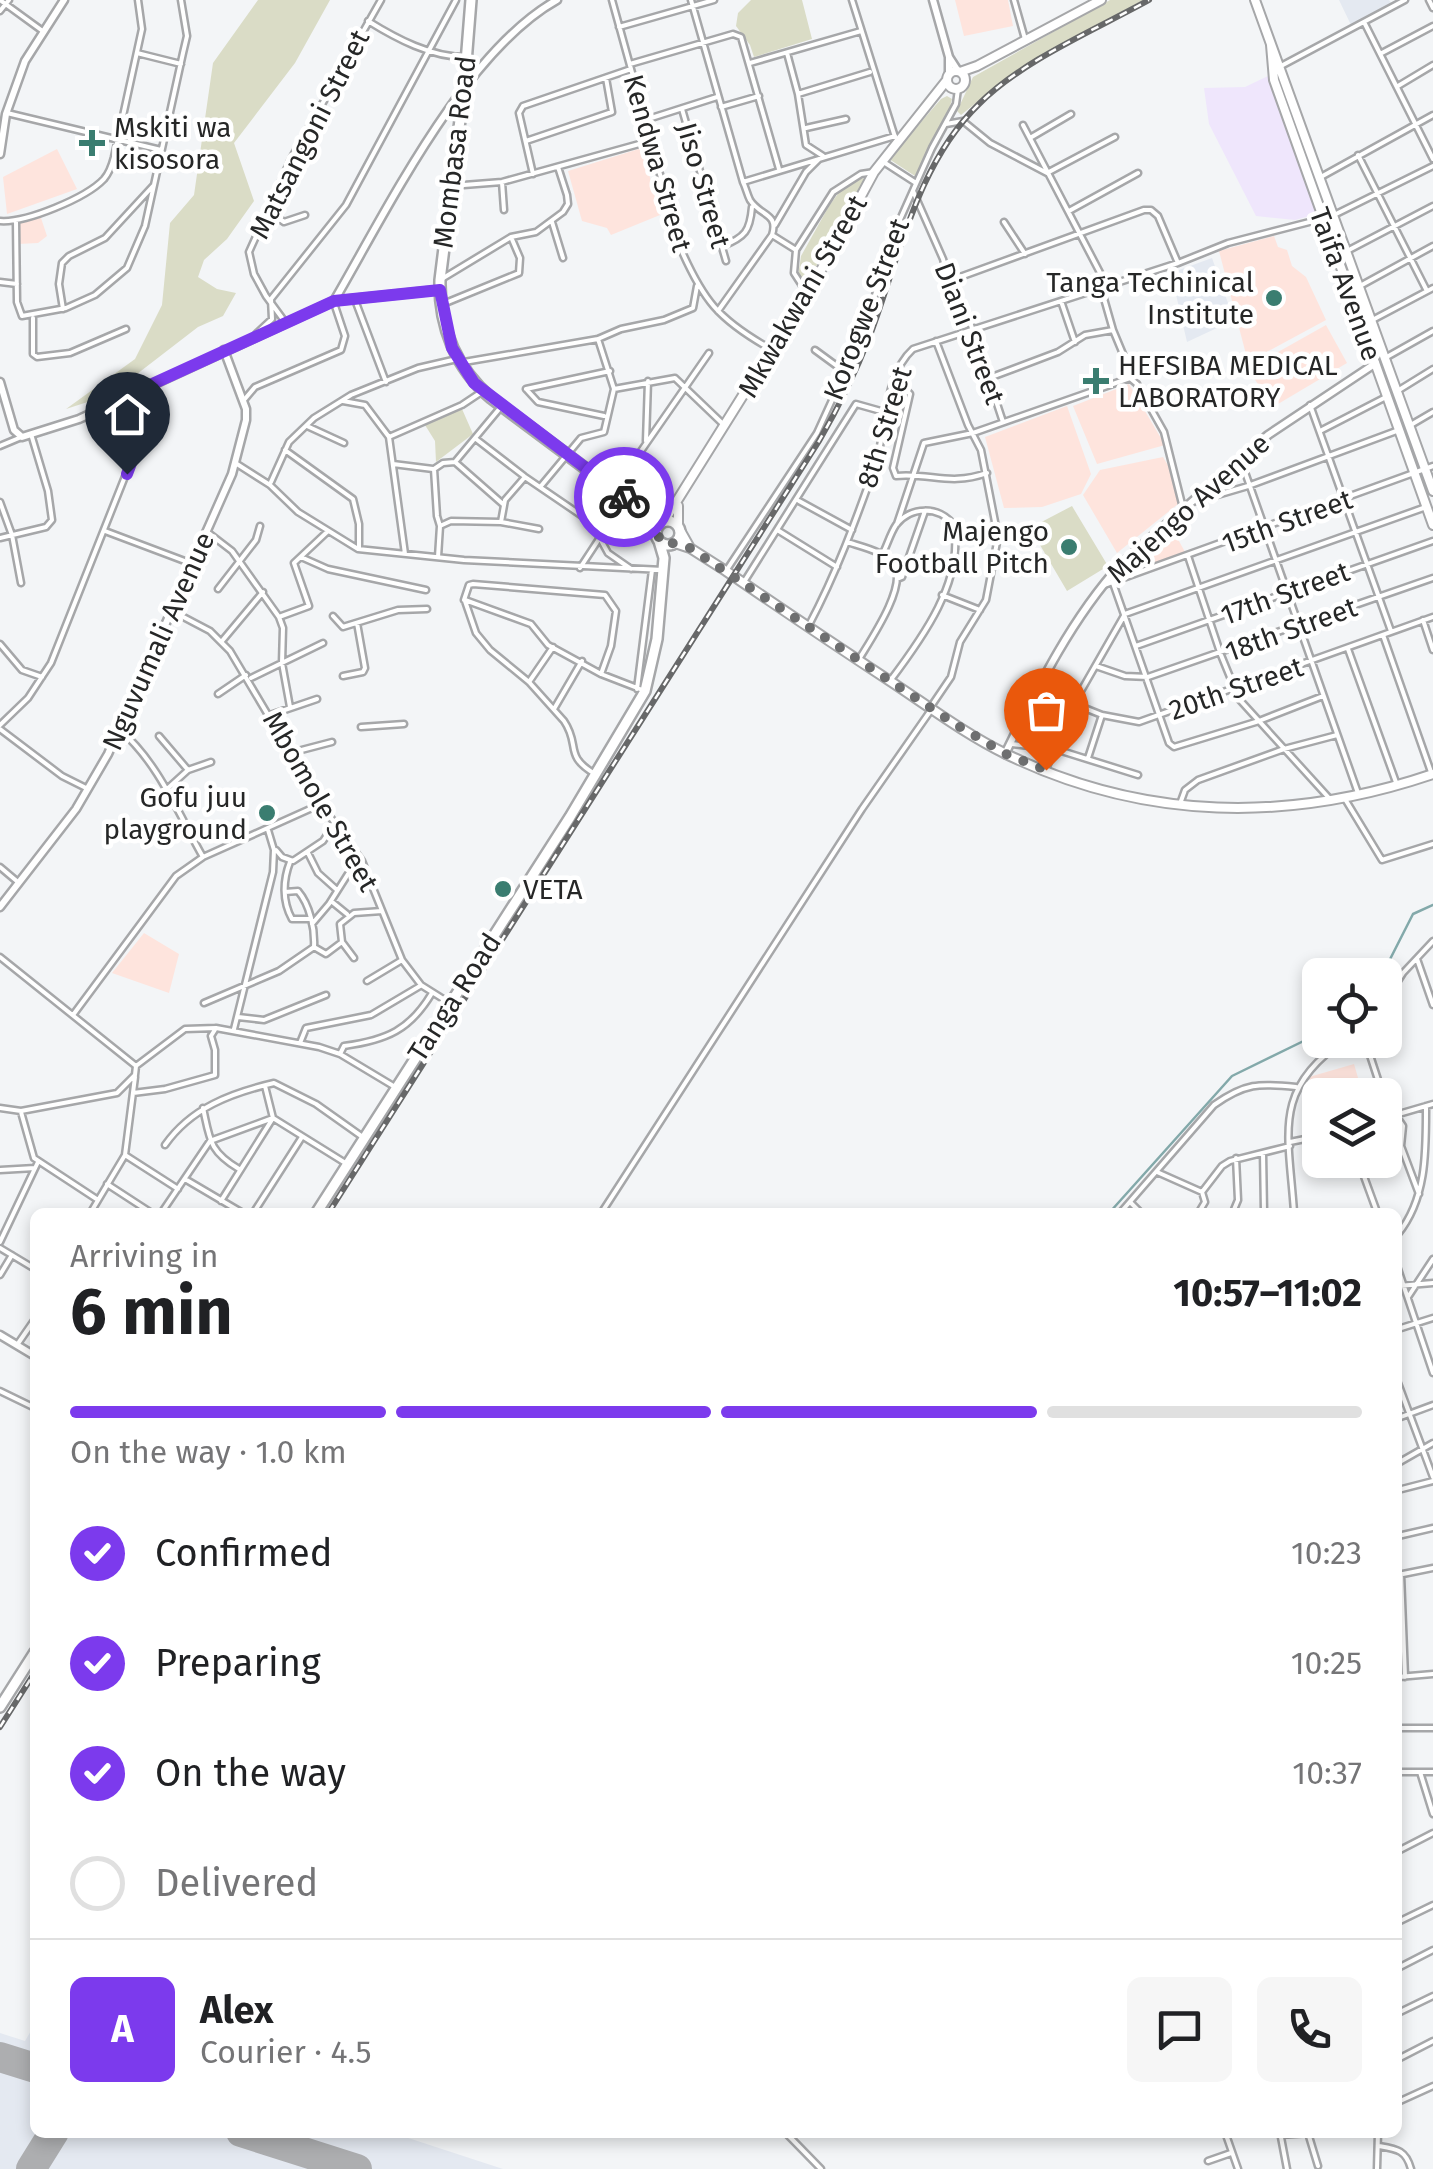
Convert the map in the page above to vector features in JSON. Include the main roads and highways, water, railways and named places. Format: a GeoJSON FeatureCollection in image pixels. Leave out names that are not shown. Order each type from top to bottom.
{"type":"FeatureCollection","features":[{"type":"Feature","properties":{"kind":"highway","name":"Mombasa Road"},"geometry":{"type":"LineString","coordinates":[[470,0],[464,88],[440,285],[440,304],[458,361],[483,392],[566,455],[644,512],[680,528]]}},
{"type":"Feature","properties":{"kind":"highway","name":"Mombasa Road"},"geometry":{"type":"LineString","coordinates":[[644,512],[664,558]]}},
{"type":"Feature","properties":{"kind":"highway"},"geometry":{"type":"LineString","coordinates":[[665,520],[657,526],[657,538],[674,543]]}},
{"type":"Feature","properties":{"kind":"highway"},"geometry":{"type":"LineString","coordinates":[[664,558],[680,528]]}},
{"type":"Feature","properties":{"kind":"highway","name":"Tanga Road"},"geometry":{"type":"LineString","coordinates":[[320,1208],[595,774],[641,690],[657,640],[658,570],[664,558]]}},
{"type":"Feature","properties":{"kind":"highway"},"geometry":{"type":"LineString","coordinates":[[0,1708],[30,1660]]}},
{"type":"Feature","properties":{"kind":"main road"},"geometry":{"type":"LineString","coordinates":[[954,79],[1096,1]]}},
{"type":"Feature","properties":{"kind":"main road","name":"Taifa Avenue"},"geometry":{"type":"LineString","coordinates":[[1259,1],[1285,112],[1433,525]]}},
{"type":"Feature","properties":{"kind":"main road"},"geometry":{"type":"LineString","coordinates":[[954,79],[966,80],[978,66]]}},
{"type":"Feature","properties":{"kind":"main road","name":"Taifa Avenue"},"geometry":{"type":"LineString","coordinates":[[1276,68],[1295,108],[1409,426],[1429,468],[1433,491]]}},
{"type":"Feature","properties":{"kind":"main road","name":"Mkwakwani Street"},"geometry":{"type":"LineString","coordinates":[[665,520],[773,350],[874,172],[896,139],[954,79]]}},
{"type":"Feature","properties":{"kind":"main road"},"geometry":{"type":"LineString","coordinates":[[1285,112],[1295,108]]}},
{"type":"Feature","properties":{"kind":"main road"},"geometry":{"type":"LineString","coordinates":[[679,501],[680,528],[690,548]]}},
{"type":"Feature","properties":{"kind":"main road"},"geometry":{"type":"LineString","coordinates":[[674,543],[726,570],[858,661],[1006,754],[1092,787],[1148,801],[1264,808],[1332,802],[1432,774]]}},
{"type":"Feature","properties":{"kind":"waterway"},"geometry":{"type":"LineString","coordinates":[[1391,958],[1413,914],[1433,905]]}},
{"type":"Feature","properties":{"kind":"waterway"},"geometry":{"type":"LineString","coordinates":[[1114,1208],[1232,1076],[1302,1042]]}},
{"type":"Feature","properties":{"kind":"railway"},"geometry":{"type":"LineString","coordinates":[[332,1208],[819,441],[864,351],[924,184],[957,128],[1017,73],[1149,0]]}},
{"type":"Feature","properties":{"kind":"railway"},"geometry":{"type":"LineString","coordinates":[[0,1727],[30,1680]]}},
{"type":"Feature","properties":{"kind":"place","name":"Mskiti wa kisosora"},"geometry":{"type":"Point","coordinates":[92,143]}},
{"type":"Feature","properties":{"kind":"place","name":"Tanga Techinical Institute"},"geometry":{"type":"Point","coordinates":[1274,298]}},
{"type":"Feature","properties":{"kind":"place","name":"HEFSIBA MEDICAL LABORATORY"},"geometry":{"type":"Point","coordinates":[1096,381]}},
{"type":"Feature","properties":{"kind":"place","name":"Majengo Football Pitch"},"geometry":{"type":"Point","coordinates":[1069,547]}},
{"type":"Feature","properties":{"kind":"place","name":"Gofu juu playground"},"geometry":{"type":"Point","coordinates":[267,813]}},
{"type":"Feature","properties":{"kind":"place","name":"VETA"},"geometry":{"type":"Point","coordinates":[503,889]}}]}
